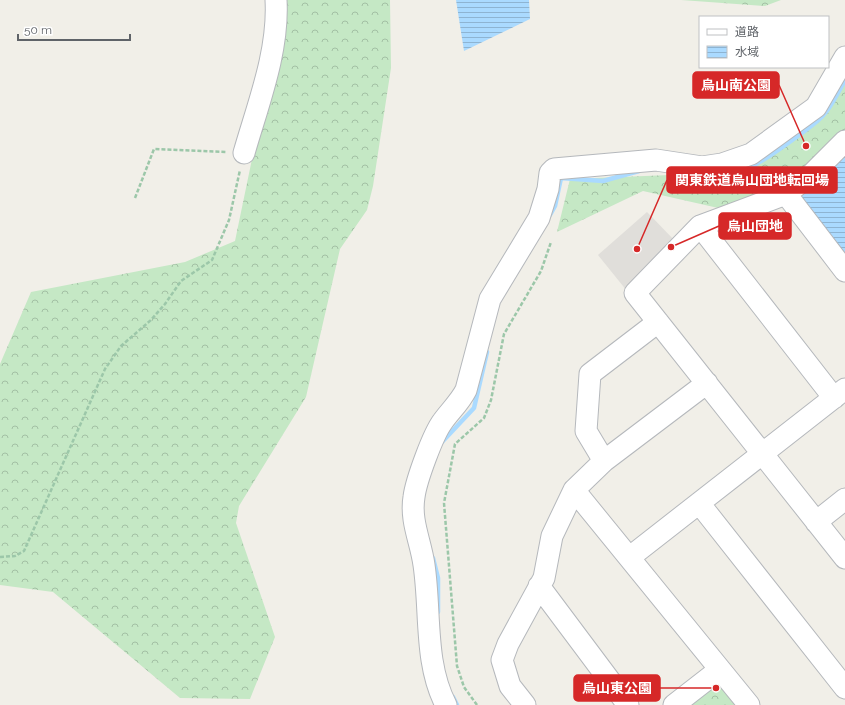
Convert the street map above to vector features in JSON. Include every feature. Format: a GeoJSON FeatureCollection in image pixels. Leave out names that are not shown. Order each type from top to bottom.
{"type":"FeatureCollection","features":[{"type":"Feature","properties":{"kind":"street"},"geometry":{"type":"LineString","coordinates":[[244,153],[268,70],[277,16],[276,0]]}},
{"type":"Feature","properties":{"kind":"street"},"geometry":{"type":"LineString","coordinates":[[446,705],[436,682],[431,656],[424,564],[414,529],[414,497],[424,462],[442,422],[461,400],[466,390],[490,298],[539,218],[548,189],[550,173],[554,169],[656,160],[702,167],[722,164],[751,154],[816,107],[845,57]]}},
{"type":"Feature","properties":{"kind":"street"},"geometry":{"type":"LineString","coordinates":[[845,141],[812,174],[786,194],[700,226],[635,293],[845,558]]}},
{"type":"Feature","properties":{"kind":"street"},"geometry":{"type":"LineString","coordinates":[[786,194],[845,271]]}},
{"type":"Feature","properties":{"kind":"street"},"geometry":{"type":"LineString","coordinates":[[630,557],[840,394],[700,226]]}},
{"type":"Feature","properties":{"kind":"street"},"geometry":{"type":"LineString","coordinates":[[604,462],[586,431],[590,374],[658,322]]}},
{"type":"Feature","properties":{"kind":"street"},"geometry":{"type":"LineString","coordinates":[[525,705],[510,686],[502,660],[511,638],[544,578],[552,536],[574,490],[604,462],[707,383]]}},
{"type":"Feature","properties":{"kind":"street"},"geometry":{"type":"LineString","coordinates":[[574,490],[749,705]]}},
{"type":"Feature","properties":{"kind":"street"},"geometry":{"type":"LineString","coordinates":[[816,522],[845,499]]}},
{"type":"Feature","properties":{"kind":"street"},"geometry":{"type":"LineString","coordinates":[[699,502],[845,688]]}},
{"type":"Feature","properties":{"kind":"street"},"geometry":{"type":"LineString","coordinates":[[540,586],[628,705]]}},
{"type":"Feature","properties":{"kind":"street"},"geometry":{"type":"LineString","coordinates":[[674,705],[719,670]]}},
{"type":"Feature","properties":{"kind":"path"},"geometry":{"type":"LineString","coordinates":[[0,557],[15,556],[24,551],[87,407],[109,364],[121,346],[151,320],[165,304],[181,281],[212,260],[229,220],[244,153],[154,149],[135,198]]}},
{"type":"Feature","properties":{"kind":"path"},"geometry":{"type":"LineString","coordinates":[[477,705],[464,687],[457,666],[444,504],[446,485],[455,444],[484,418],[491,400],[504,334],[541,271],[550,242]]}},
{"type":"Feature","properties":{"kind":"shaded area"},"geometry":{"type":"Polygon","coordinates":[[[647,212],[676,242],[627,291],[598,255],[647,212]]]}},
{"type":"Feature","properties":{"kind":"green space"},"geometry":{"type":"Polygon","coordinates":[[[285,0],[390,0],[391,68],[373,186],[367,210],[340,249],[306,397],[239,506],[236,523],[275,637],[250,699],[180,698],[53,592],[0,585],[0,364],[31,292],[185,262],[235,241],[285,0]]]}},
{"type":"Feature","properties":{"kind":"green space"},"geometry":{"type":"Polygon","coordinates":[[[681,0],[781,0],[765,6],[681,0]]]}},
{"type":"Feature","properties":{"kind":"green space"},"geometry":{"type":"Polygon","coordinates":[[[845,55],[845,141],[812,174],[736,212],[643,191],[557,232],[570,179],[745,172],[829,87],[845,55]]]}},
{"type":"Feature","properties":{"kind":"green space"},"geometry":{"type":"Polygon","coordinates":[[[719,670],[749,705],[674,705],[719,670]]]}},
{"type":"Feature","properties":{"kind":"water"},"geometry":{"type":"Polygon","coordinates":[[[456,0],[529,0],[530,19],[464,51],[456,0]]]}},
{"type":"Feature","properties":{"kind":"water"},"geometry":{"type":"Polygon","coordinates":[[[845,148],[845,274],[783,191],[845,148]]]}},
{"type":"Feature","properties":{"kind":"waterway"},"geometry":{"type":"LineString","coordinates":[[701,176],[726,176],[739,172],[751,167],[774,153],[823,116],[845,80]]}},
{"type":"Feature","properties":{"kind":"waterway"},"geometry":{"type":"LineString","coordinates":[[550,215],[555,206],[561,178],[603,181],[639,171]]}},
{"type":"Feature","properties":{"kind":"waterway"},"geometry":{"type":"LineString","coordinates":[[442,442],[474,408],[487,352]]}},
{"type":"Feature","properties":{"kind":"waterway"},"geometry":{"type":"LineString","coordinates":[[433,558],[438,578],[438,612]]}},
{"type":"Feature","properties":{"kind":"waterway"},"geometry":{"type":"LineString","coordinates":[[453,697],[457,705]]}},
{"type":"Feature","properties":{"kind":"place","name":"烏山南公園"},"geometry":{"type":"Point","coordinates":[806,146]}},
{"type":"Feature","properties":{"kind":"place","name":"烏山団地"},"geometry":{"type":"Point","coordinates":[671,247]}},
{"type":"Feature","properties":{"kind":"place","name":"関東鉄道烏山団地転回場"},"geometry":{"type":"Point","coordinates":[637,249]}},
{"type":"Feature","properties":{"kind":"place","name":"烏山東公園"},"geometry":{"type":"Point","coordinates":[716,688]}}]}
